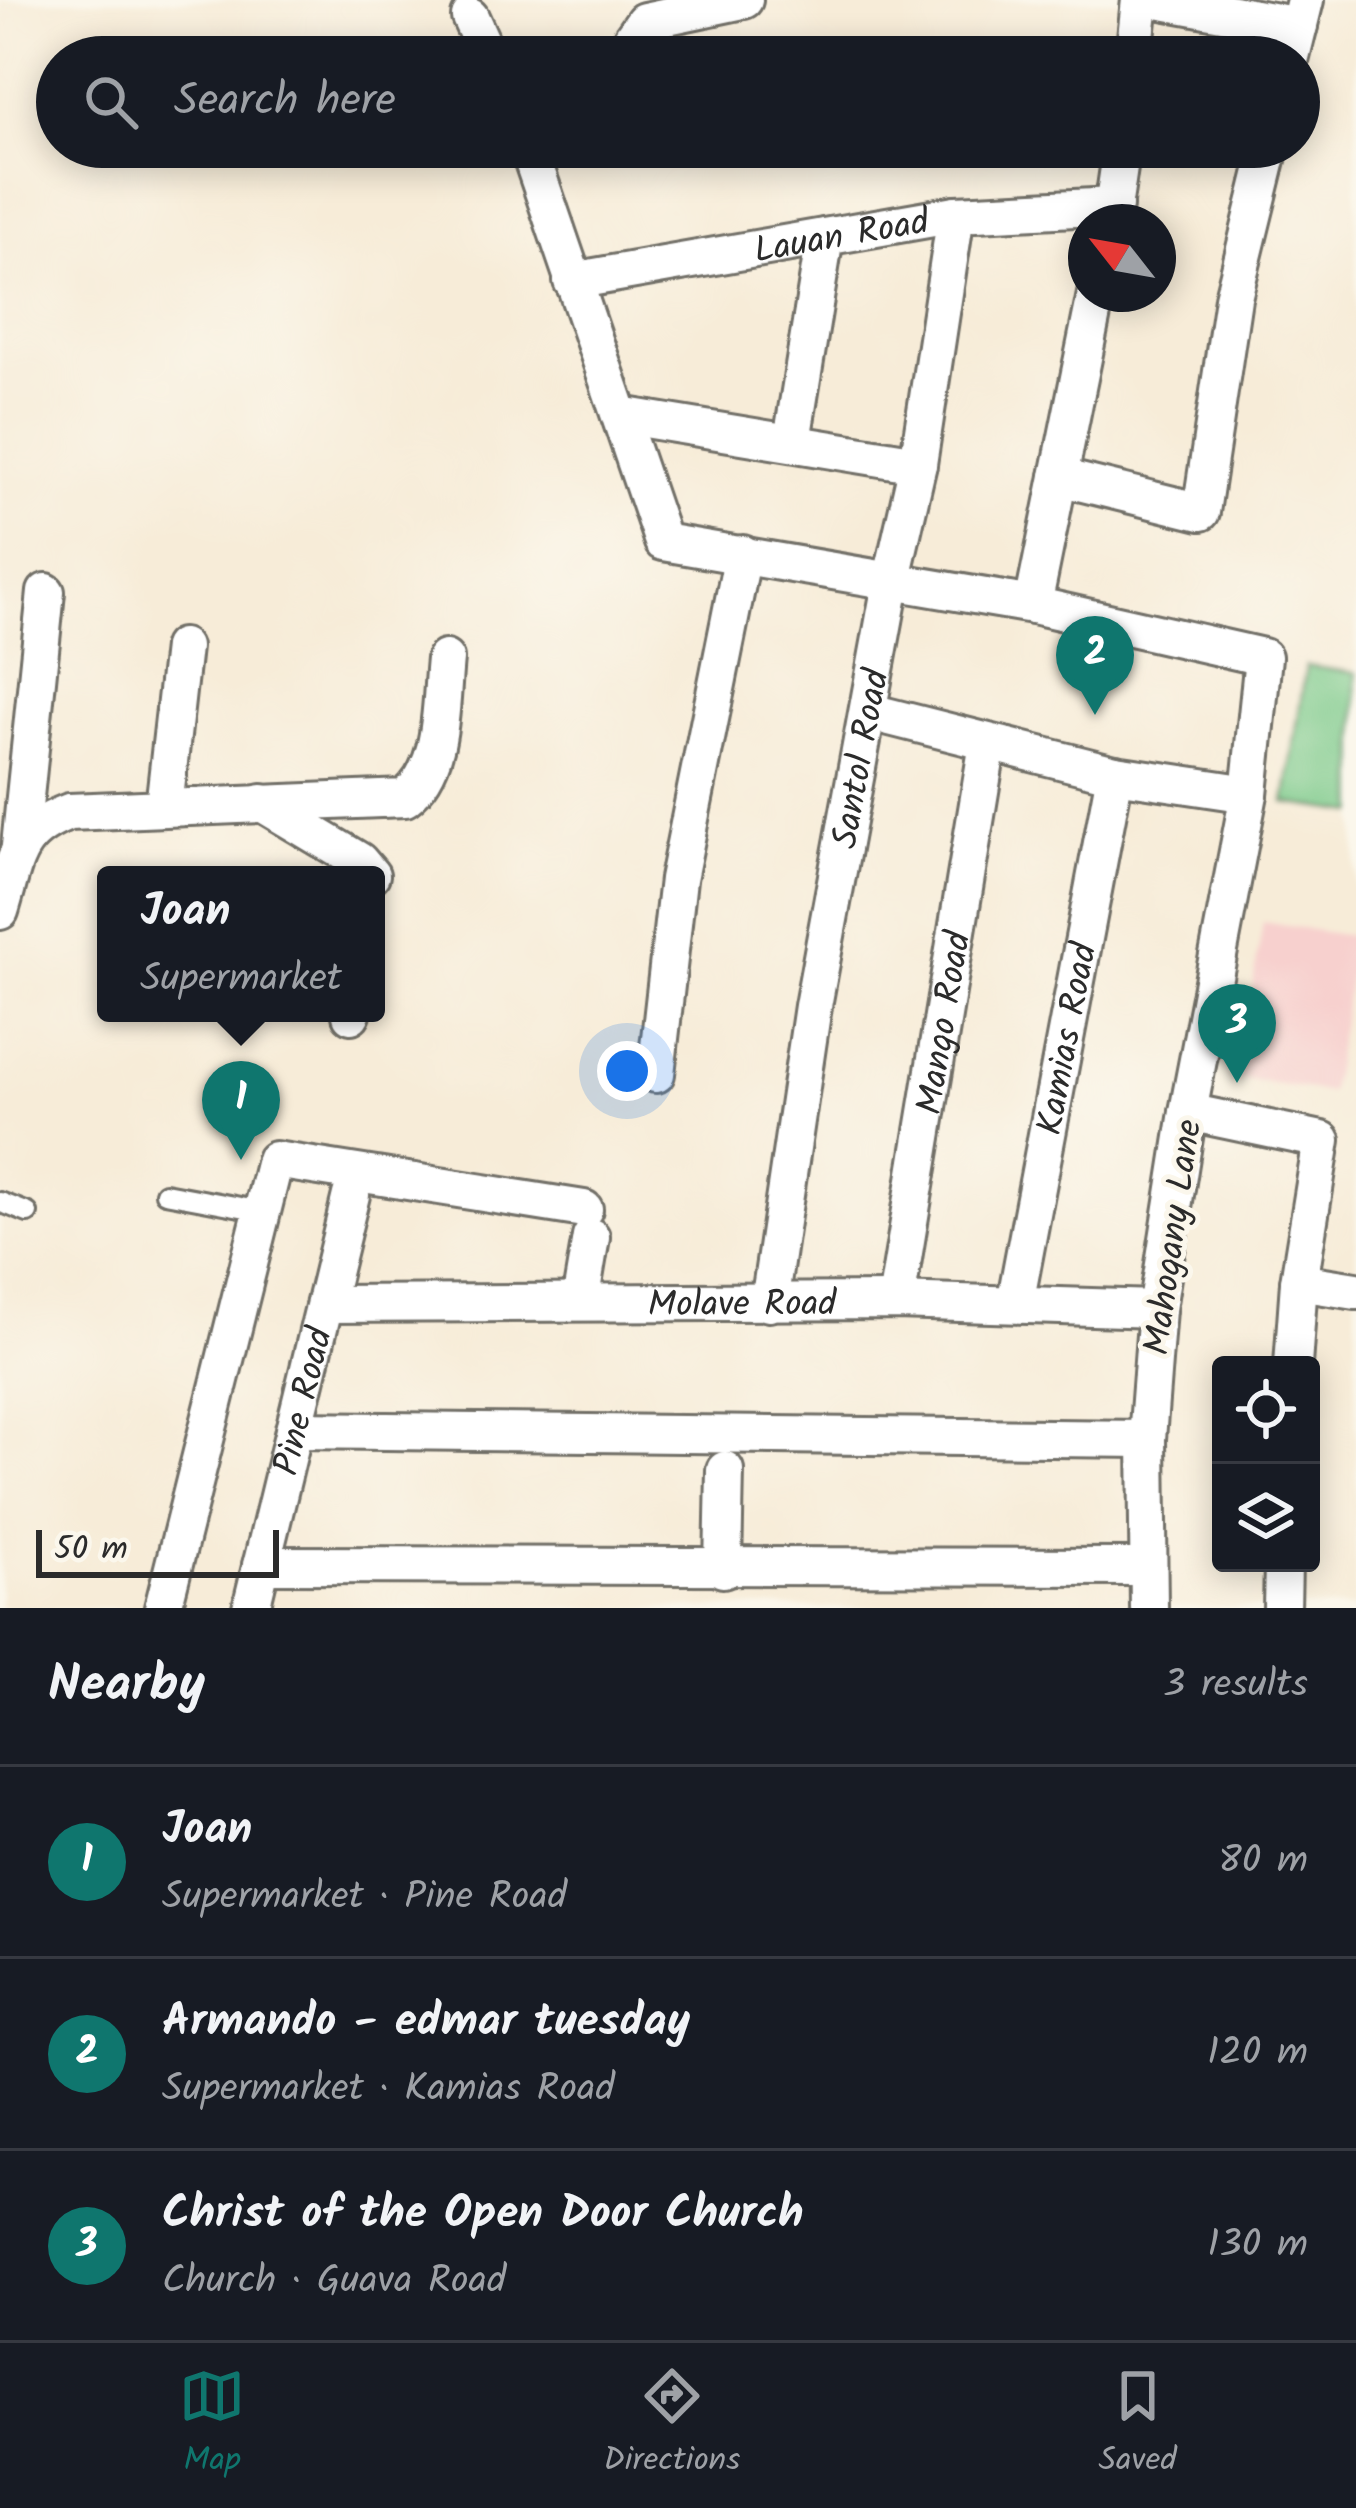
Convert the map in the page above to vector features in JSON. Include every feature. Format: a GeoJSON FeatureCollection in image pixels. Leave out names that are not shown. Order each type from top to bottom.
{"type":"FeatureCollection","features":[{"type":"Feature","properties":{"kind":"street"},"geometry":{"type":"LineString","coordinates":[[633,36],[644,21],[743,0]]}},
{"type":"Feature","properties":{"kind":"street"},"geometry":{"type":"LineString","coordinates":[[1137,36],[1141,0]]}},
{"type":"Feature","properties":{"kind":"street"},"geometry":{"type":"LineString","coordinates":[[1157,0],[1298,28]]}},
{"type":"Feature","properties":{"kind":"street"},"geometry":{"type":"LineString","coordinates":[[470,17],[479,36]]}},
{"type":"Feature","properties":{"kind":"street"},"geometry":{"type":"LineString","coordinates":[[542,168],[572,281],[663,542],[1033,605],[1092,312]]}},
{"type":"Feature","properties":{"kind":"street"},"geometry":{"type":"LineString","coordinates":[[1113,204],[1119,168]]}},
{"type":"Feature","properties":{"kind":"street"},"geometry":{"type":"LineString","coordinates":[[1059,477],[1201,512],[1233,298],[1265,168]]}},
{"type":"Feature","properties":{"kind":"street","name":"Lauan Road"},"geometry":{"type":"LineString","coordinates":[[572,281],[956,214],[1068,214]]}},
{"type":"Feature","properties":{"kind":"street","name":"Santol Road"},"geometry":{"type":"LineString","coordinates":[[769,1303],[813,1006],[892,578],[918,464],[956,214]]}},
{"type":"Feature","properties":{"kind":"street"},"geometry":{"type":"LineString","coordinates":[[792,441],[825,237]]}},
{"type":"Feature","properties":{"kind":"street"},"geometry":{"type":"LineString","coordinates":[[620,416],[918,464]]}},
{"type":"Feature","properties":{"kind":"street"},"geometry":{"type":"LineString","coordinates":[[656,1074],[678,879],[742,554]]}},
{"type":"Feature","properties":{"kind":"street"},"geometry":{"type":"LineString","coordinates":[[0,911],[20,846],[46,592]]}},
{"type":"Feature","properties":{"kind":"street","name":"Mahogany Lane"},"geometry":{"type":"LineString","coordinates":[[1033,605],[1263,657],[1249,794],[1188,1112],[1157,1309],[1147,1439],[1149,1608]]}},
{"type":"Feature","properties":{"kind":"street"},"geometry":{"type":"LineString","coordinates":[[164,807],[182,647]]}},
{"type":"Feature","properties":{"kind":"street"},"geometry":{"type":"LineString","coordinates":[[20,846],[41,823],[69,812],[405,798],[422,785],[434,754],[445,659]]}},
{"type":"Feature","properties":{"kind":"street"},"geometry":{"type":"LineString","coordinates":[[870,712],[1115,775],[1249,794]]}},
{"type":"Feature","properties":{"kind":"street","name":"Mango Road"},"geometry":{"type":"LineString","coordinates":[[896,1301],[988,743]]}},
{"type":"Feature","properties":{"kind":"street","name":"Kamias Road"},"geometry":{"type":"LineString","coordinates":[[1016,1304],[1115,775]]}},
{"type":"Feature","properties":{"kind":"street"},"geometry":{"type":"LineString","coordinates":[[262,803],[363,866]]}},
{"type":"Feature","properties":{"kind":"street"},"geometry":{"type":"LineString","coordinates":[[1188,1112],[1322,1140],[1299,1282],[1294,1356]]}},
{"type":"Feature","properties":{"kind":"street"},"geometry":{"type":"LineString","coordinates":[[163,1608],[275,1160],[588,1223],[580,1302]]}},
{"type":"Feature","properties":{"kind":"street","name":"Pine Road"},"geometry":{"type":"LineString","coordinates":[[250,1608],[351,1195]]}},
{"type":"Feature","properties":{"kind":"street"},"geometry":{"type":"LineString","coordinates":[[1299,1282],[1356,1292]]}},
{"type":"Feature","properties":{"kind":"street","name":"Molave Road"},"geometry":{"type":"LineString","coordinates":[[325,1304],[896,1301],[1157,1309]]}},
{"type":"Feature","properties":{"kind":"street"},"geometry":{"type":"LineString","coordinates":[[294,1430],[1147,1439]]}},
{"type":"Feature","properties":{"kind":"street"},"geometry":{"type":"LineString","coordinates":[[724,1569],[725,1470]]}},
{"type":"Feature","properties":{"kind":"street"},"geometry":{"type":"LineString","coordinates":[[261,1565],[1148,1567]]}},
{"type":"Feature","properties":{"kind":"street"},"geometry":{"type":"LineString","coordinates":[[1282,1608],[1283,1572]]}},
{"type":"Feature","properties":{"kind":"lane"},"geometry":{"type":"LineString","coordinates":[[165,1192],[262,1211]]}},
{"type":"Feature","properties":{"kind":"lane"},"geometry":{"type":"LineString","coordinates":[[0,1202],[28,1213]]}},
{"type":"Feature","properties":{"kind":"shaded area"},"geometry":{"type":"Polygon","coordinates":[[[1263,922],[1356,937],[1330,1093],[1238,1078],[1263,922]]]}},
{"type":"Feature","properties":{"kind":"green space"},"geometry":{"type":"Polygon","coordinates":[[[1306,666],[1356,673],[1356,813],[1285,803],[1306,666]]]}},
{"type":"Feature","properties":{"kind":"place","name":"Armando - edmar tuesday"},"geometry":{"type":"Point","coordinates":[1095,715]}},
{"type":"Feature","properties":{"kind":"place","name":"Christ of the Open Door Church"},"geometry":{"type":"Point","coordinates":[1237,1083]}},
{"type":"Feature","properties":{"kind":"place","name":"Joan"},"geometry":{"type":"Point","coordinates":[241,1160]}}]}
